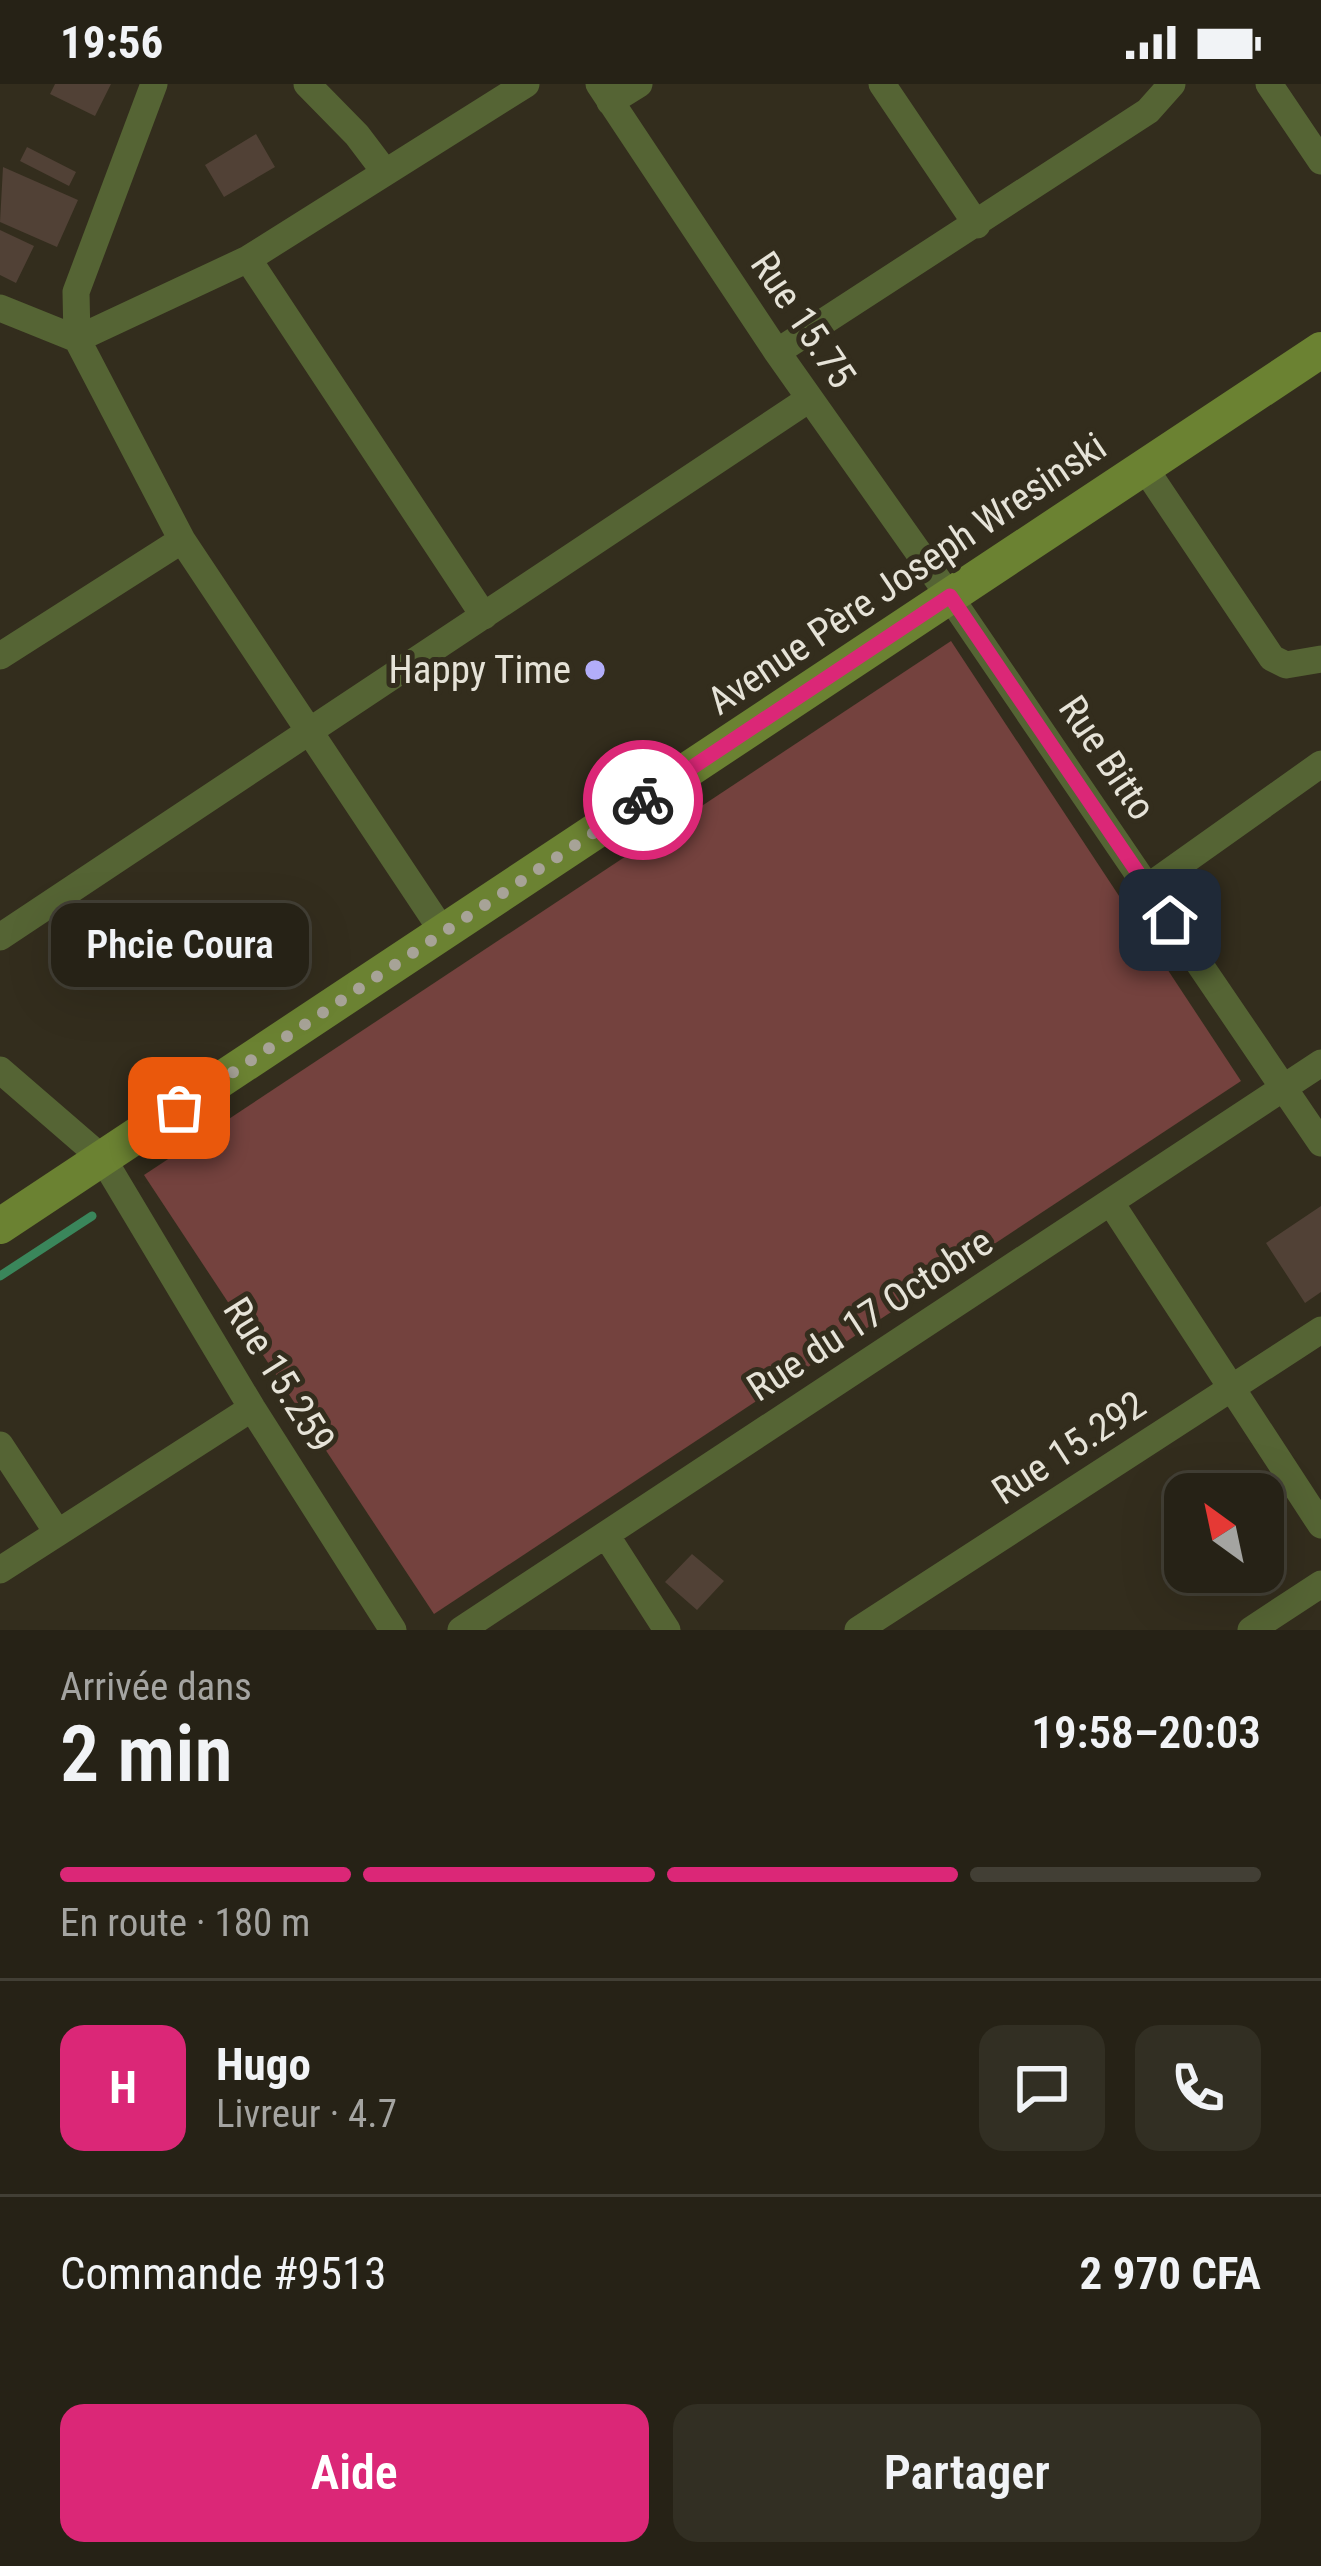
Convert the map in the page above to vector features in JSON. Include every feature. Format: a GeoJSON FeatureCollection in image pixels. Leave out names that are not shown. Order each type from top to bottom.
{"type":"FeatureCollection","features":[{"type":"Feature","properties":{"kind":"street"},"geometry":{"type":"LineString","coordinates":[[154,84],[76,292],[77,339],[182,540],[443,932]]}},
{"type":"Feature","properties":{"kind":"street"},"geometry":{"type":"LineString","coordinates":[[308,84],[386,172]]}},
{"type":"Feature","properties":{"kind":"street"},"geometry":{"type":"LineString","coordinates":[[0,308],[77,339],[248,259],[526,84]]}},
{"type":"Feature","properties":{"kind":"street"},"geometry":{"type":"LineString","coordinates":[[604,93],[639,84]]}},
{"type":"Feature","properties":{"kind":"street"},"geometry":{"type":"LineString","coordinates":[[882,84],[977,225]]}},
{"type":"Feature","properties":{"kind":"street"},"geometry":{"type":"LineString","coordinates":[[777,352],[1148,111],[1172,84]]}},
{"type":"Feature","properties":{"kind":"street"},"geometry":{"type":"LineString","coordinates":[[1269,84],[1321,161]]}},
{"type":"Feature","properties":{"kind":"street","name":"Rue 15.75"},"geometry":{"type":"LineString","coordinates":[[604,93],[809,399],[950,596]]}},
{"type":"Feature","properties":{"kind":"street"},"geometry":{"type":"LineString","coordinates":[[248,259],[484,616]]}},
{"type":"Feature","properties":{"kind":"street","name":"Avenue Père Joseph Wresinski"},"geometry":{"type":"LineString","coordinates":[[0,1226],[1321,350]]}},
{"type":"Feature","properties":{"kind":"street"},"geometry":{"type":"LineString","coordinates":[[0,937],[809,399]]}},
{"type":"Feature","properties":{"kind":"street"},"geometry":{"type":"LineString","coordinates":[[1144,467],[1272,658],[1286,665],[1321,659]]}},
{"type":"Feature","properties":{"kind":"street"},"geometry":{"type":"LineString","coordinates":[[0,656],[182,540]]}},
{"type":"Feature","properties":{"kind":"street","name":"Rue Bitto"},"geometry":{"type":"LineString","coordinates":[[950,596],[1321,1143]]}},
{"type":"Feature","properties":{"kind":"street"},"geometry":{"type":"LineString","coordinates":[[1148,886],[1321,764]]}},
{"type":"Feature","properties":{"kind":"street","name":"Rue du 17 Octobre"},"geometry":{"type":"LineString","coordinates":[[460,1630],[1321,1063]]}},
{"type":"Feature","properties":{"kind":"street","name":"Rue 15.259"},"geometry":{"type":"LineString","coordinates":[[0,1070],[103,1159],[252,1408],[393,1630]]}},
{"type":"Feature","properties":{"kind":"street"},"geometry":{"type":"LineString","coordinates":[[1111,1203],[1321,1525]]}},
{"type":"Feature","properties":{"kind":"street","name":"Rue 15.292"},"geometry":{"type":"LineString","coordinates":[[858,1630],[1321,1330]]}},
{"type":"Feature","properties":{"kind":"street"},"geometry":{"type":"LineString","coordinates":[[0,1570],[252,1408]]}},
{"type":"Feature","properties":{"kind":"street"},"geometry":{"type":"LineString","coordinates":[[0,1445],[57,1532]]}},
{"type":"Feature","properties":{"kind":"street"},"geometry":{"type":"LineString","coordinates":[[606,1535],[667,1630]]}},
{"type":"Feature","properties":{"kind":"street"},"geometry":{"type":"LineString","coordinates":[[1250,1630],[1321,1584]]}},
{"type":"Feature","properties":{"kind":"shaded area"},"geometry":{"type":"Polygon","coordinates":[[[951,641],[1241,1081],[434,1614],[144,1175],[951,641]]]}},
{"type":"Feature","properties":{"kind":"building"},"geometry":{"type":"Polygon","coordinates":[[[55,84],[111,84],[95,116],[50,94],[55,84]]]}},
{"type":"Feature","properties":{"kind":"building"},"geometry":{"type":"Polygon","coordinates":[[[256,134],[275,167],[224,197],[205,165],[256,134]]]}},
{"type":"Feature","properties":{"kind":"building"},"geometry":{"type":"Polygon","coordinates":[[[27,147],[76,172],[69,186],[20,161],[27,147]]]}},
{"type":"Feature","properties":{"kind":"building"},"geometry":{"type":"Polygon","coordinates":[[[3,167],[78,200],[57,247],[0,222],[3,167]]]}},
{"type":"Feature","properties":{"kind":"building"},"geometry":{"type":"Polygon","coordinates":[[[0,230],[34,246],[16,283],[0,275],[0,230]]]}},
{"type":"Feature","properties":{"kind":"building"},"geometry":{"type":"Polygon","coordinates":[[[1321,1206],[1321,1292],[1305,1303],[1266,1243],[1321,1206]]]}},
{"type":"Feature","properties":{"kind":"building"},"geometry":{"type":"Polygon","coordinates":[[[692,1554],[724,1581],[697,1610],[665,1582],[692,1554]]]}},
{"type":"Feature","properties":{"kind":"waterway"},"geometry":{"type":"LineString","coordinates":[[0,1276],[92,1216]]}},
{"type":"Feature","properties":{"kind":"way so far"},"geometry":{"type":"LineString","coordinates":[[179,1108],[643,800]]}},
{"type":"Feature","properties":{"kind":"place","name":"Happy Time"},"geometry":{"type":"Point","coordinates":[595,670]}},
{"type":"Feature","properties":{"kind":"place","name":"Phcie Coura"},"geometry":{"type":"Point","coordinates":[179,1108]}},
{"type":"Feature","properties":{"kind":"route"},"geometry":{"type":"LineString","coordinates":[[643,800],[950,596],[1170,920]]}}]}
